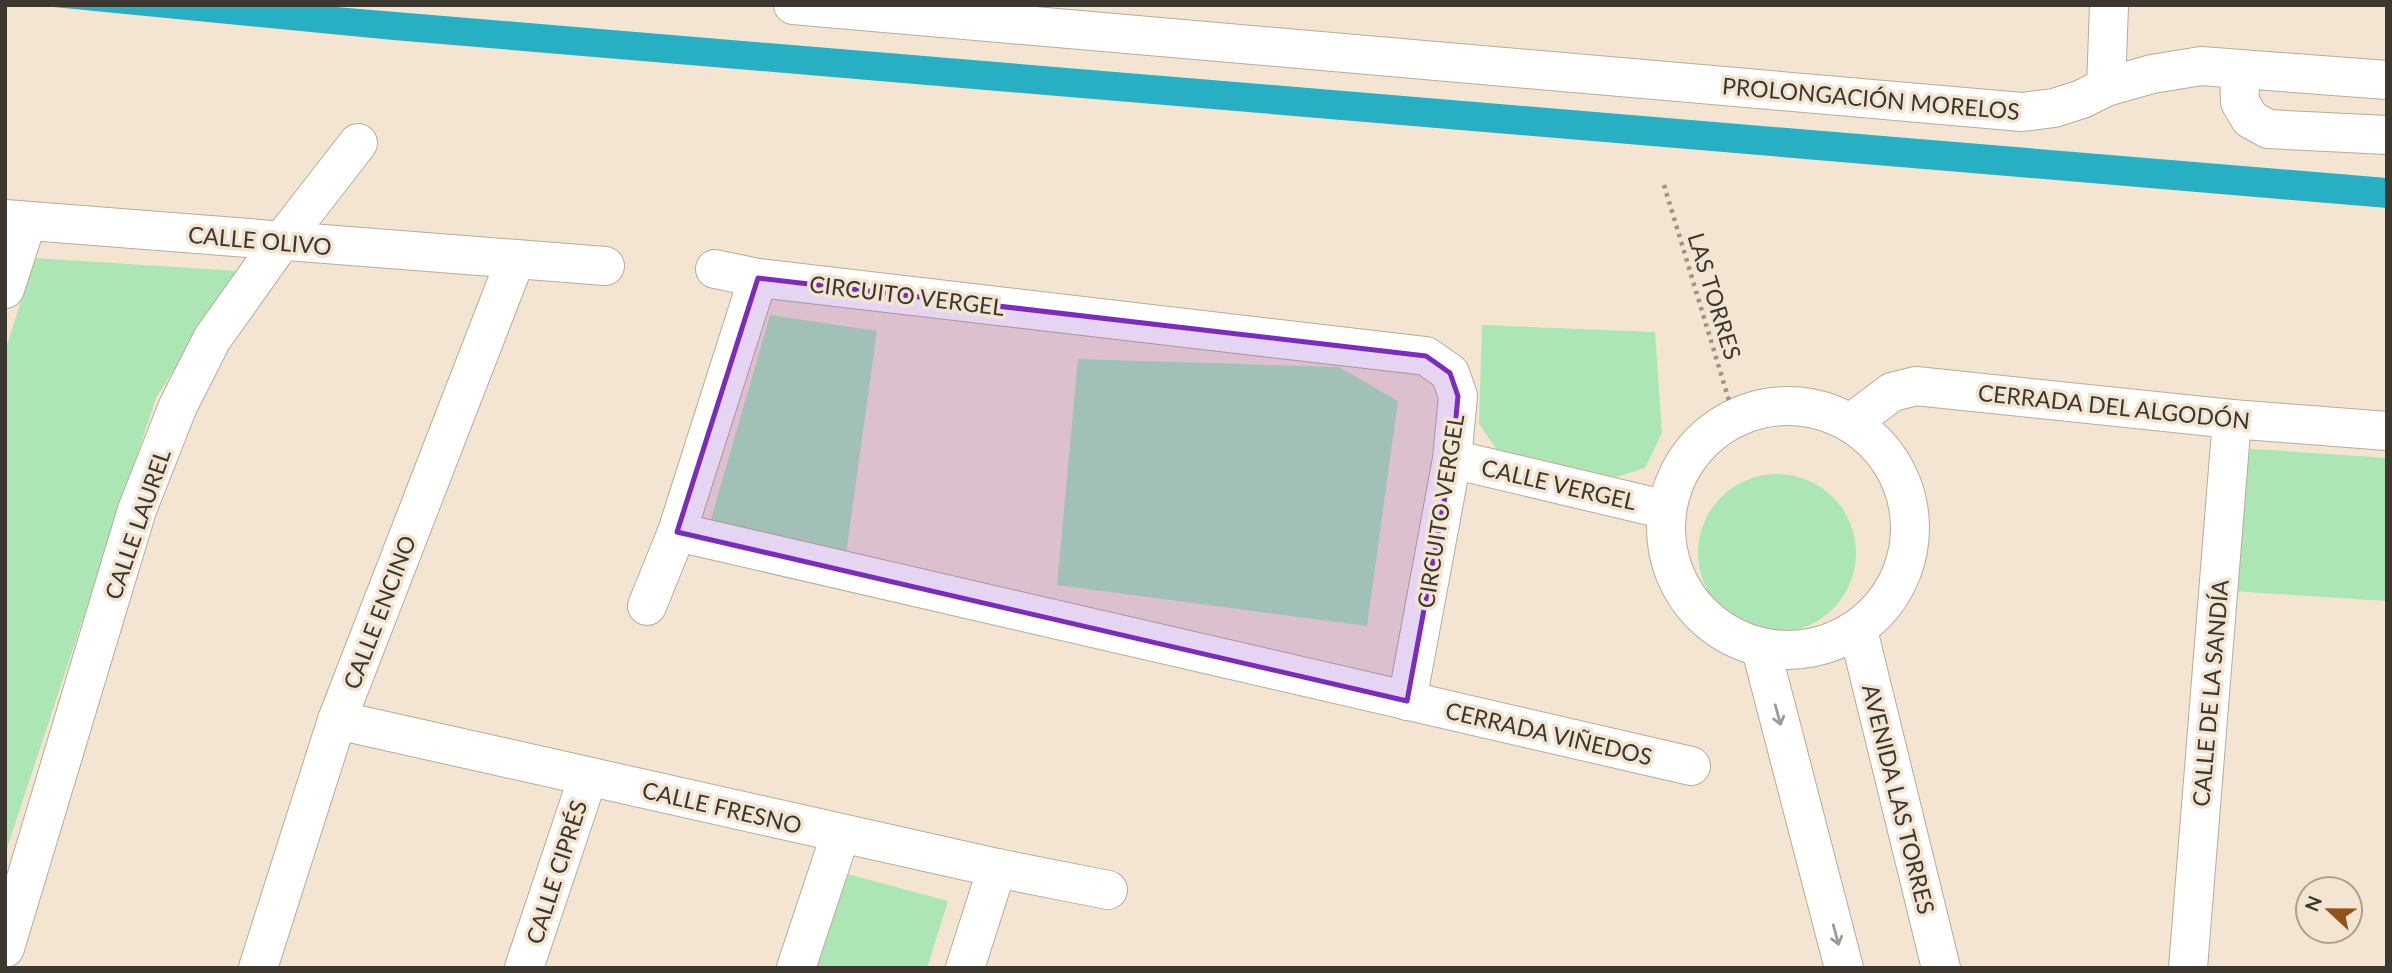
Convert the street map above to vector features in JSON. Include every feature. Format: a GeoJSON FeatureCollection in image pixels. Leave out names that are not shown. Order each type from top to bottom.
{"type":"FeatureCollection","features":[{"type":"Feature","properties":{"kind":"street","name":"PROLONGACIÓN MORELOS"},"geometry":{"type":"LineString","coordinates":[[793,5],[2022,112],[2054,108],[2082,100],[2106,87],[2152,74],[2201,66],[2387,80]]}},
{"type":"Feature","properties":{"kind":"street"},"geometry":{"type":"LineString","coordinates":[[2106,87],[2109,5]]}},
{"type":"Feature","properties":{"kind":"street"},"geometry":{"type":"LineString","coordinates":[[2239,69],[2240,102],[2250,119],[2268,129],[2387,135]]}},
{"type":"Feature","properties":{"kind":"street","name":"CALLE LAUREL"},"geometry":{"type":"LineString","coordinates":[[5,948],[142,499],[178,406],[212,339],[358,143]]}},
{"type":"Feature","properties":{"kind":"street"},"geometry":{"type":"LineString","coordinates":[[5,289],[16,220]]}},
{"type":"Feature","properties":{"kind":"street","name":"CALLE OLIVO"},"geometry":{"type":"LineString","coordinates":[[16,220],[605,266]]}},
{"type":"Feature","properties":{"kind":"street","name":"CALLE ENCINO"},"geometry":{"type":"LineString","coordinates":[[258,968],[337,720],[515,261]]}},
{"type":"Feature","properties":{"kind":"street","name":"CIRCUITO VERGEL"},"geometry":{"type":"LineString","coordinates":[[715,269],[758,278],[1426,356],[1450,373],[1458,396],[1452,459],[1407,701]]}},
{"type":"Feature","properties":{"kind":"street"},"geometry":{"type":"LineString","coordinates":[[647,606],[677,532],[758,278]]}},
{"type":"Feature","properties":{"kind":"street","name":"CERRADA DEL ALGODÓN"},"geometry":{"type":"LineString","coordinates":[[1852,422],[1892,391],[1916,386],[2232,419],[2387,431]]}},
{"type":"Feature","properties":{"kind":"street"},"geometry":{"type":"LineString","coordinates":[[1773,405],[1814,407],[1852,422],[1883,448],[1903,484],[1911,524],[1906,564],[1887,601],[1858,630],[1827,645],[1794,651],[1761,649],[1727,635],[1698,612],[1677,582],[1666,547],[1667,510],[1678,472],[1702,440],[1734,417],[1773,405]]}},
{"type":"Feature","properties":{"kind":"street","name":"CALLE DE LA SANDÍA"},"geometry":{"type":"LineString","coordinates":[[2188,968],[2232,419]]}},
{"type":"Feature","properties":{"kind":"street","name":"CALLE VERGEL"},"geometry":{"type":"LineString","coordinates":[[1452,459],[1667,510]]}},
{"type":"Feature","properties":{"kind":"street"},"geometry":{"type":"LineString","coordinates":[[677,532],[1407,701]]}},
{"type":"Feature","properties":{"kind":"street","name":"AVENIDA LAS TORRES"},"geometry":{"type":"LineString","coordinates":[[1858,630],[1941,968]]}},
{"type":"Feature","properties":{"kind":"street"},"geometry":{"type":"LineString","coordinates":[[1761,649],[1844,968]]}},
{"type":"Feature","properties":{"kind":"street","name":"CERRADA VIÑEDOS"},"geometry":{"type":"LineString","coordinates":[[1407,701],[1691,765]]}},
{"type":"Feature","properties":{"kind":"street","name":"CALLE FRESNO"},"geometry":{"type":"LineString","coordinates":[[337,720],[998,869],[1108,890]]}},
{"type":"Feature","properties":{"kind":"street","name":"CALLE CIPRÉS"},"geometry":{"type":"LineString","coordinates":[[524,968],[588,776]]}},
{"type":"Feature","properties":{"kind":"street"},"geometry":{"type":"LineString","coordinates":[[796,968],[841,833]]}},
{"type":"Feature","properties":{"kind":"street"},"geometry":{"type":"LineString","coordinates":[[965,968],[998,869]]}},
{"type":"Feature","properties":{"kind":"path","name":"LAS TORRES"},"geometry":{"type":"LineString","coordinates":[[1664,185],[1734,417]]}},
{"type":"Feature","properties":{"kind":"highlighted area"},"geometry":{"type":"Polygon","coordinates":[[[758,278],[1426,356],[1450,373],[1458,396],[1452,459],[1407,701],[677,532],[758,278]]]}},
{"type":"Feature","properties":{"kind":"green space"},"geometry":{"type":"Polygon","coordinates":[[[35,258],[237,271],[156,398],[5,854],[5,351],[35,258]]]}},
{"type":"Feature","properties":{"kind":"green space"},"geometry":{"type":"Polygon","coordinates":[[[770,315],[877,331],[845,561],[709,526],[770,315]]]}},
{"type":"Feature","properties":{"kind":"green space"},"geometry":{"type":"Polygon","coordinates":[[[1482,325],[1655,332],[1662,433],[1645,468],[1616,477],[1499,453],[1479,424],[1482,325]]]}},
{"type":"Feature","properties":{"kind":"green space"},"geometry":{"type":"Polygon","coordinates":[[[1078,359],[1339,367],[1398,401],[1367,626],[1057,585],[1078,359]]]}},
{"type":"Feature","properties":{"kind":"green space"},"geometry":{"type":"Polygon","coordinates":[[[2239,448],[2387,458],[2387,601],[2230,591],[2239,448]]]}},
{"type":"Feature","properties":{"kind":"green space"},"geometry":{"type":"Polygon","coordinates":[[[1777,474],[1807,480],[1833,497],[1850,523],[1856,553],[1850,583],[1833,609],[1807,626],[1777,632],[1747,626],[1721,609],[1704,583],[1698,553],[1704,523],[1721,497],[1747,480],[1777,474]]]}},
{"type":"Feature","properties":{"kind":"green space"},"geometry":{"type":"Polygon","coordinates":[[[840,872],[948,901],[927,968],[808,968],[840,872]]]}},
{"type":"Feature","properties":{"kind":"water"},"geometry":{"type":"Polygon","coordinates":[[[33,5],[312,5],[2387,178],[2387,208],[393,40],[33,5]]]}}]}
